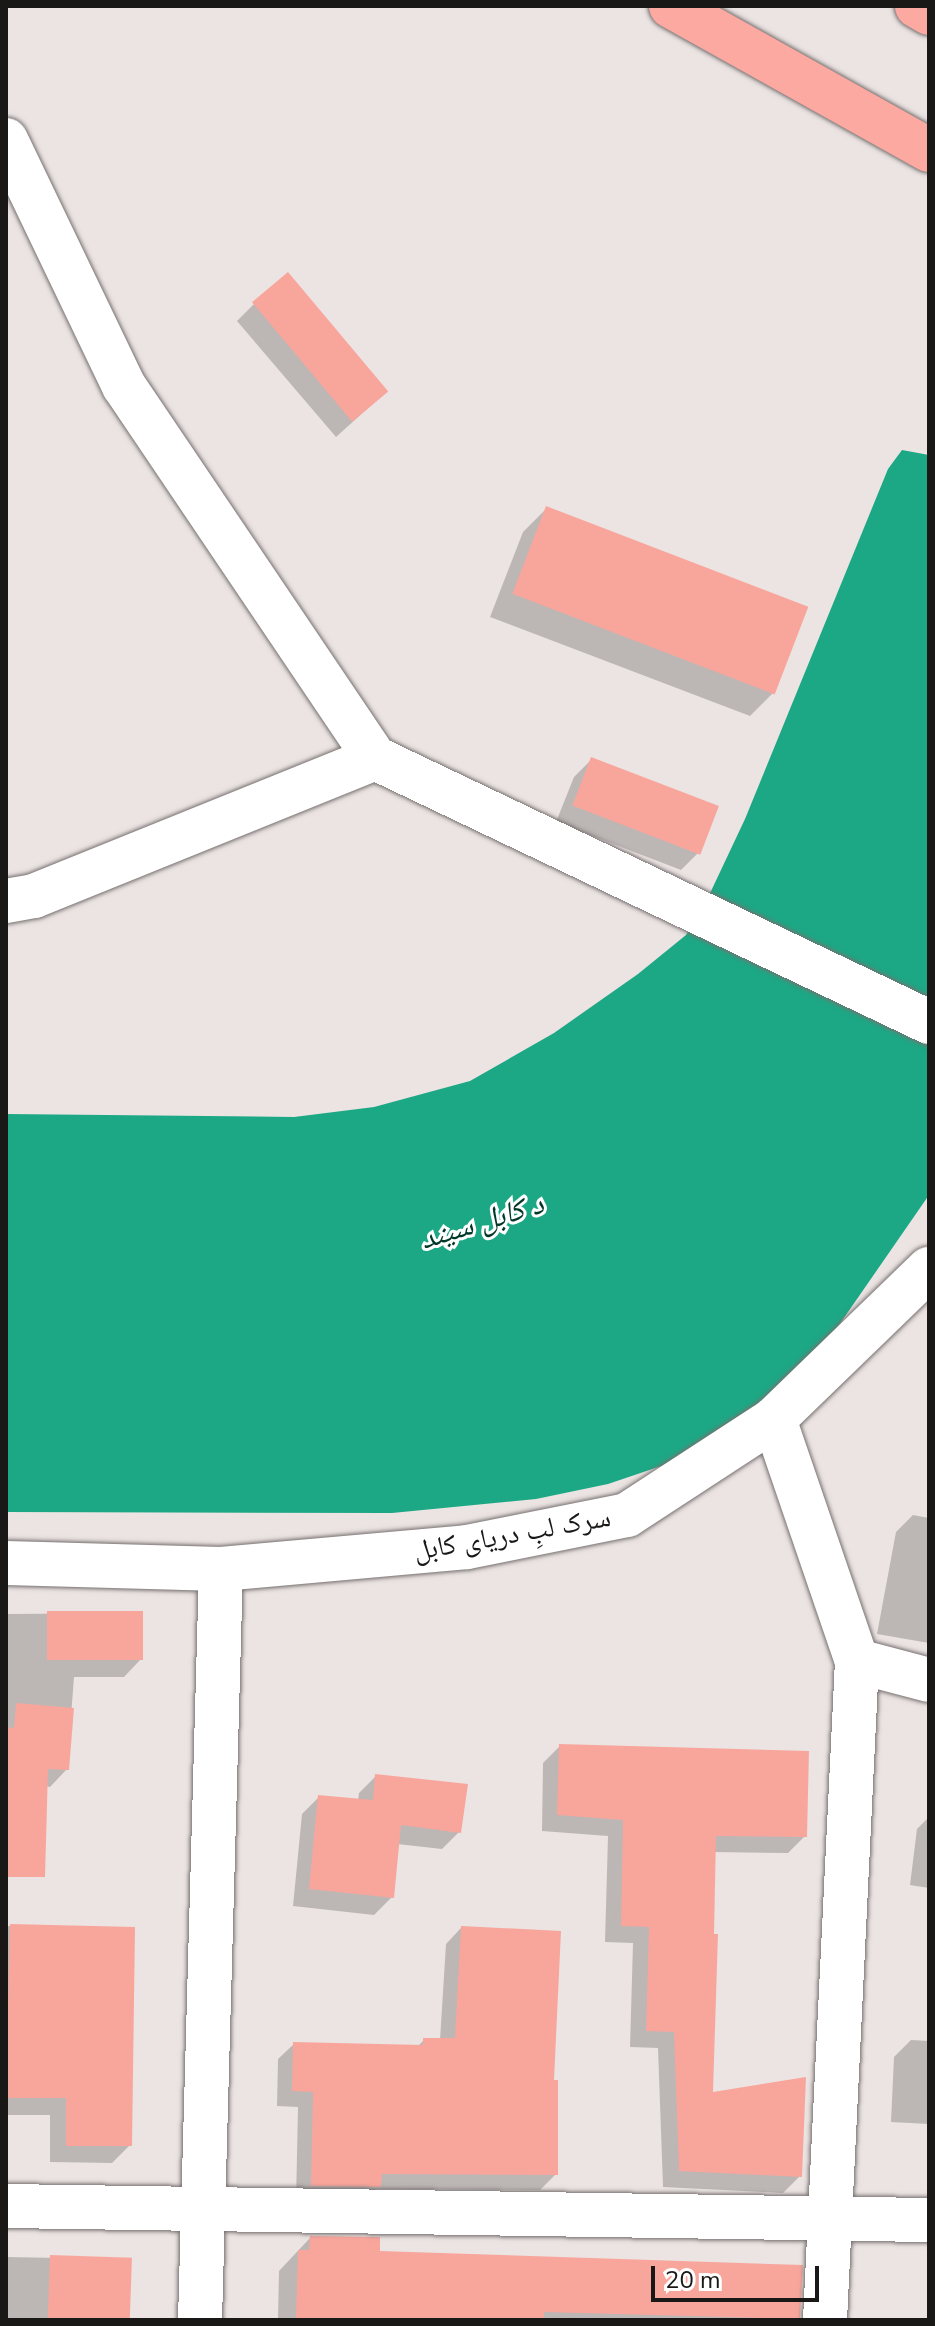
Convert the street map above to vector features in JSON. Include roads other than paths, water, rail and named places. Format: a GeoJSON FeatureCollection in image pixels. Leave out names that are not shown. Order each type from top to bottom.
{"type":"FeatureCollection","features":[{"type":"Feature","properties":{"kind":"main road"},"geometry":{"type":"LineString","coordinates":[[671,6],[929,150]]}},
{"type":"Feature","properties":{"kind":"street"},"geometry":{"type":"LineString","coordinates":[[6,140],[124,386],[375,758],[929,1022]]}},
{"type":"Feature","properties":{"kind":"street"},"geometry":{"type":"LineString","coordinates":[[6,901],[34,896],[375,758]]}},
{"type":"Feature","properties":{"kind":"street","name":"سرک لبِ دریای کابل"},"geometry":{"type":"LineString","coordinates":[[6,1563],[221,1569],[467,1547],[627,1515],[774,1419],[929,1269]]}},
{"type":"Feature","properties":{"kind":"street"},"geometry":{"type":"LineString","coordinates":[[774,1419],[857,1661],[825,2320]]}},
{"type":"Feature","properties":{"kind":"street"},"geometry":{"type":"LineString","coordinates":[[200,2320],[221,1569]]}},
{"type":"Feature","properties":{"kind":"street"},"geometry":{"type":"LineString","coordinates":[[857,1661],[929,1680]]}},
{"type":"Feature","properties":{"kind":"street"},"geometry":{"type":"LineString","coordinates":[[6,2206],[929,2220]]}},
{"type":"Feature","properties":{"kind":"water","name":"د کابل سيند"},"geometry":{"type":"Polygon","coordinates":[[[902,450],[929,455],[929,1195],[830,1338],[765,1408],[679,1460],[608,1484],[536,1499],[392,1513],[6,1512],[6,1114],[294,1117],[374,1107],[470,1081],[554,1033],[638,974],[686,935],[704,906],[745,819],[888,469],[902,450]]]}}]}
